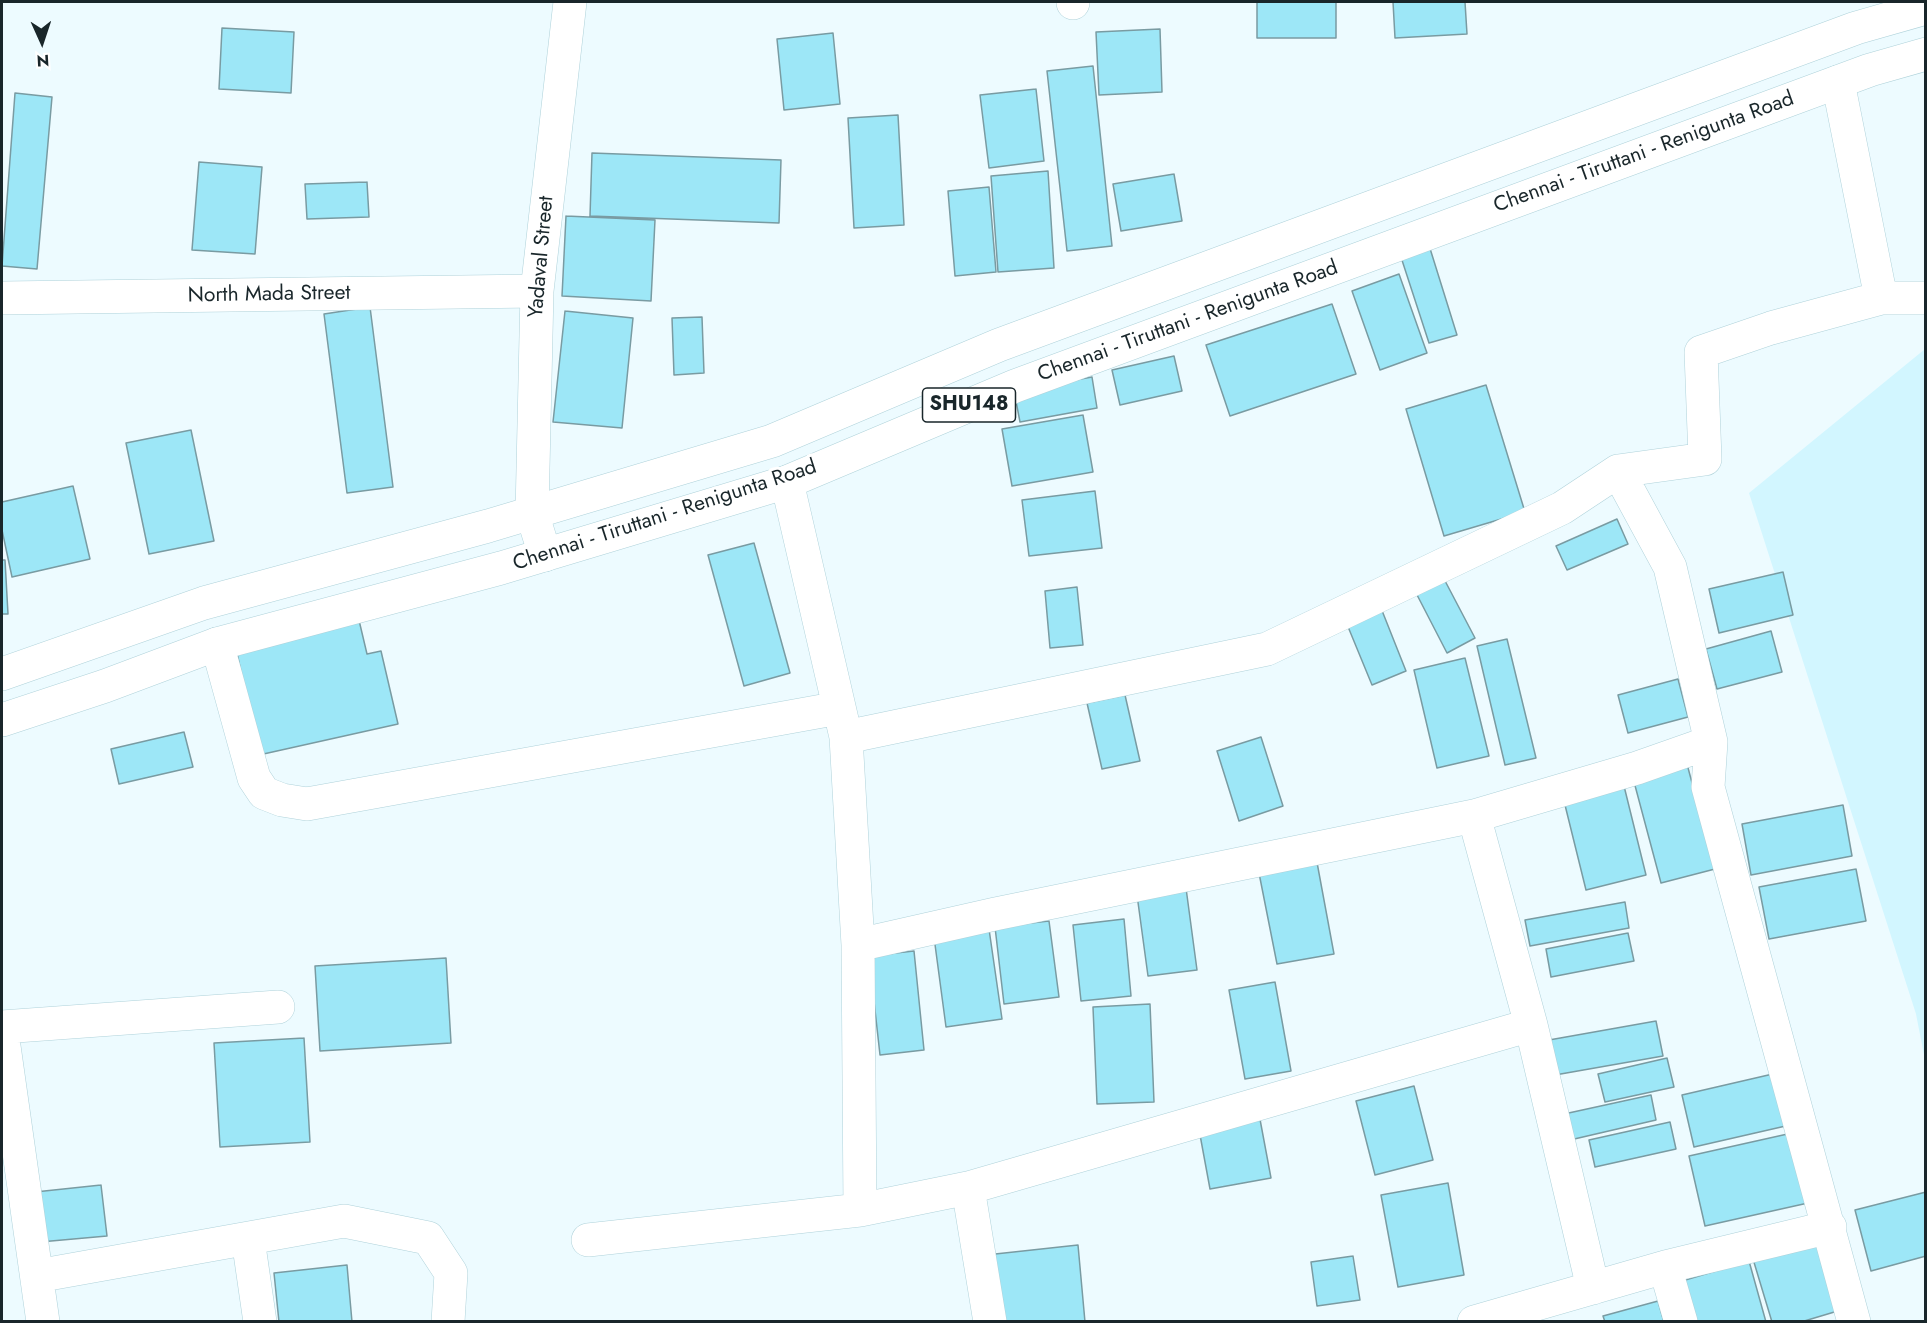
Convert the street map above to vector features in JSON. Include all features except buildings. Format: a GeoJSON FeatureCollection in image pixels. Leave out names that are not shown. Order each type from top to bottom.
{"type":"FeatureCollection","features":[{"type":"Feature","properties":{"kind":"street","name":"Yadaval Street"},"geometry":{"type":"LineString","coordinates":[[545,555],[532,513],[537,291],[570,2]]}},
{"type":"Feature","properties":{"kind":"street","name":"Chennai - Tiruttani - Renigunta Road"},"geometry":{"type":"LineString","coordinates":[[2,674],[204,603],[532,513],[771,441],[999,345],[1856,28],[1926,8]]}},
{"type":"Feature","properties":{"kind":"street","name":"Chennai - Tiruttani - Renigunta Road"},"geometry":{"type":"LineString","coordinates":[[2,720],[217,644],[545,555],[787,482],[1015,386],[1838,82],[1926,54]]}},
{"type":"Feature","properties":{"kind":"street"},"geometry":{"type":"LineString","coordinates":[[1838,82],[1881,298]]}},
{"type":"Feature","properties":{"kind":"street","name":"North Mada Street"},"geometry":{"type":"LineString","coordinates":[[2,298],[537,291]]}},
{"type":"Feature","properties":{"kind":"street"},"geometry":{"type":"LineString","coordinates":[[217,644],[254,778],[264,793],[282,800],[308,804],[843,722],[1267,649],[1562,508],[1617,471],[1705,459],[1701,352],[1771,328],[1881,298],[1926,298]]}},
{"type":"Feature","properties":{"kind":"street"},"geometry":{"type":"LineString","coordinates":[[1617,471],[1670,567],[1711,742],[1708,787],[1830,1227],[1854,1322]]}},
{"type":"Feature","properties":{"kind":"street"},"geometry":{"type":"LineString","coordinates":[[787,482],[843,722],[858,945],[860,1210]]}},
{"type":"Feature","properties":{"kind":"street"},"geometry":{"type":"LineString","coordinates":[[858,945],[995,914],[1474,816],[1637,768],[1711,742]]}},
{"type":"Feature","properties":{"kind":"street"},"geometry":{"type":"LineString","coordinates":[[1474,816],[1531,1025],[1593,1288]]}},
{"type":"Feature","properties":{"kind":"street"},"geometry":{"type":"LineString","coordinates":[[2,1027],[278,1007]]}},
{"type":"Feature","properties":{"kind":"street"},"geometry":{"type":"LineString","coordinates":[[588,1240],[860,1210],[968,1188],[1531,1025]]}},
{"type":"Feature","properties":{"kind":"street"},"geometry":{"type":"LineString","coordinates":[[2,1032],[43,1322]]}},
{"type":"Feature","properties":{"kind":"street"},"geometry":{"type":"LineString","coordinates":[[968,1188],[990,1322]]}},
{"type":"Feature","properties":{"kind":"street"},"geometry":{"type":"LineString","coordinates":[[37,1276],[344,1221],[428,1238],[451,1273],[448,1322]]}},
{"type":"Feature","properties":{"kind":"street"},"geometry":{"type":"LineString","coordinates":[[1474,1322],[1665,1267],[1830,1227]]}},
{"type":"Feature","properties":{"kind":"street"},"geometry":{"type":"LineString","coordinates":[[248,1239],[260,1322]]}},
{"type":"Feature","properties":{"kind":"street"},"geometry":{"type":"LineString","coordinates":[[1665,1267],[1681,1322]]}},
{"type":"Feature","properties":{"kind":"shaded area"},"geometry":{"type":"Polygon","coordinates":[[[1925,349],[1925,1060],[1916,1014],[1749,493],[1925,349]]]}}]}
